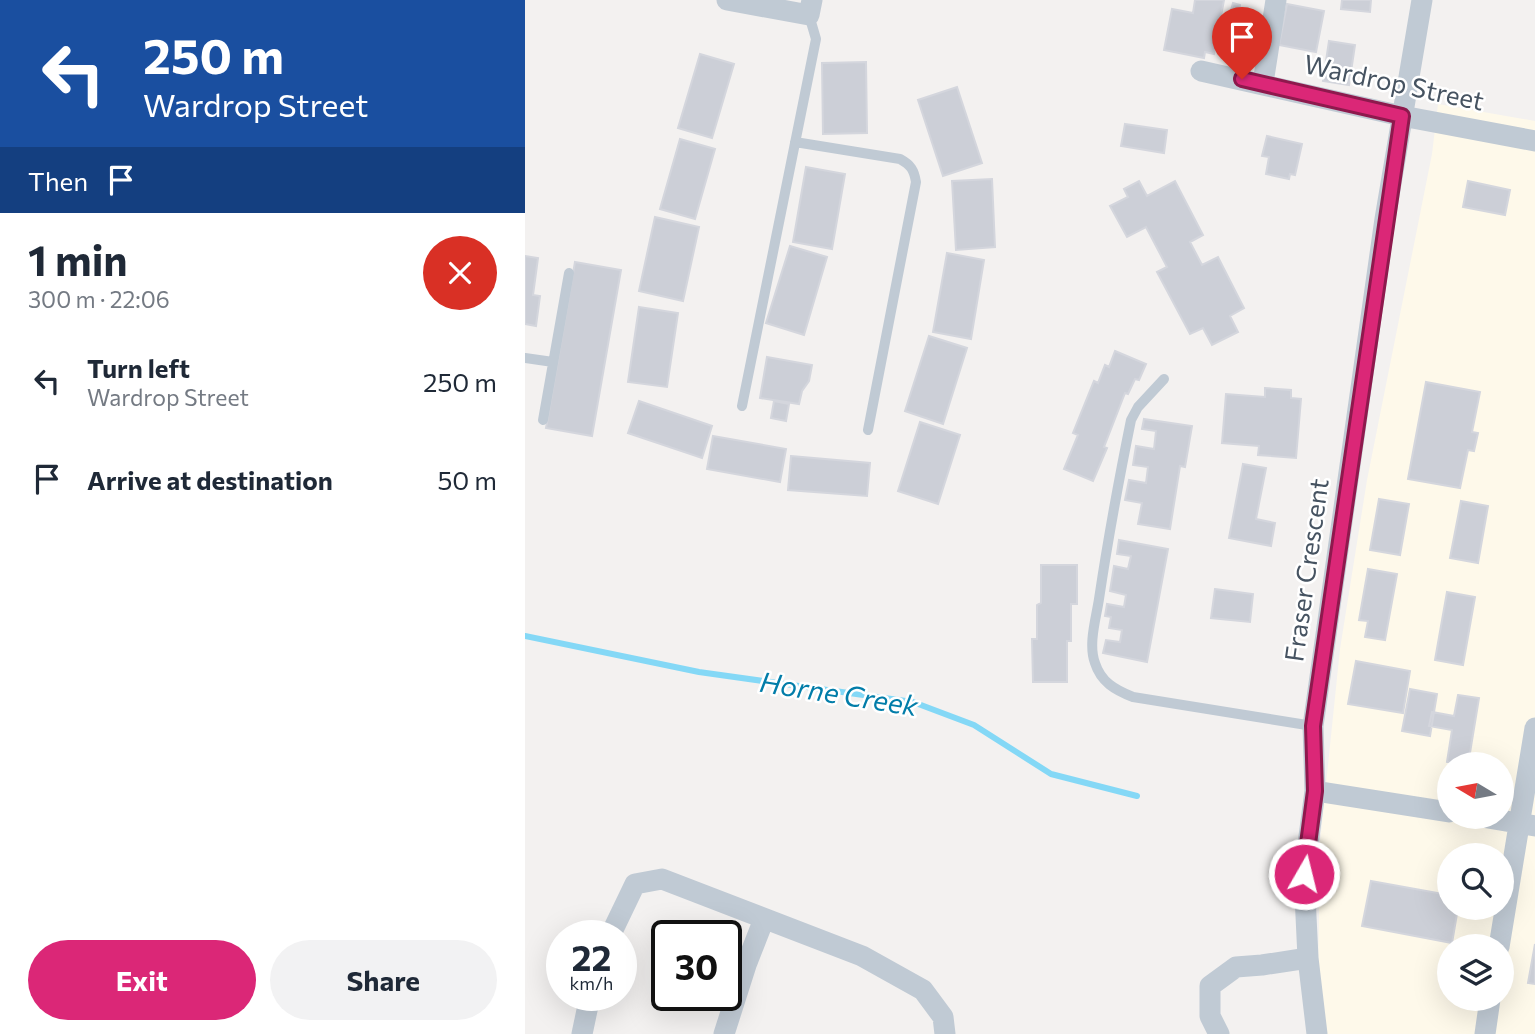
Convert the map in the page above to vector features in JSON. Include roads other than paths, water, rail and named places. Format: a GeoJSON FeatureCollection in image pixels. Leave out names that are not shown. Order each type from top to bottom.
{"type":"FeatureCollection","features":[{"type":"Feature","properties":{"kind":"street"},"geometry":{"type":"LineString","coordinates":[[727,0],[810,7]]}},
{"type":"Feature","properties":{"kind":"street"},"geometry":{"type":"LineString","coordinates":[[1263,83],[1276,0]]}},
{"type":"Feature","properties":{"kind":"street","name":"Fraser Crescent"},"geometry":{"type":"LineString","coordinates":[[1317,1034],[1308,958],[1304,874],[1315,791],[1313,726],[1402,116],[1422,0]]}},
{"type":"Feature","properties":{"kind":"street","name":"Wardrop Street"},"geometry":{"type":"LineString","coordinates":[[1201,71],[1402,116],[1535,141]]}},
{"type":"Feature","properties":{"kind":"street"},"geometry":{"type":"LineString","coordinates":[[1502,934],[1527,825],[1535,728]]}},
{"type":"Feature","properties":{"kind":"street"},"geometry":{"type":"LineString","coordinates":[[1315,791],[1437,810]]}},
{"type":"Feature","properties":{"kind":"street"},"geometry":{"type":"LineString","coordinates":[[618,920],[635,884],[663,879],[862,956],[923,990],[943,1017],[945,1034]]}},
{"type":"Feature","properties":{"kind":"street"},"geometry":{"type":"LineString","coordinates":[[724,1034],[764,919]]}},
{"type":"Feature","properties":{"kind":"street"},"geometry":{"type":"LineString","coordinates":[[1219,1034],[1210,1016],[1210,986],[1236,967],[1308,958]]}},
{"type":"Feature","properties":{"kind":"street"},"geometry":{"type":"LineString","coordinates":[[582,1034],[587,1011]]}},
{"type":"Feature","properties":{"kind":"street"},"geometry":{"type":"LineString","coordinates":[[1485,1034],[1488,1011]]}},
{"type":"Feature","properties":{"kind":"lane"},"geometry":{"type":"LineString","coordinates":[[742,407],[815,39],[810,7]]}},
{"type":"Feature","properties":{"kind":"lane"},"geometry":{"type":"LineString","coordinates":[[795,142],[900,159],[908,163],[914,171],[916,182],[868,430]]}},
{"type":"Feature","properties":{"kind":"lane"},"geometry":{"type":"LineString","coordinates":[[543,420],[569,272]]}},
{"type":"Feature","properties":{"kind":"lane"},"geometry":{"type":"LineString","coordinates":[[525,358],[553,362]]}},
{"type":"Feature","properties":{"kind":"lane"},"geometry":{"type":"LineString","coordinates":[[1164,379],[1138,407],[1131,420],[1105,559],[1092,645],[1094,661],[1102,678],[1118,691],[1133,697],[1313,726]]}},
{"type":"Feature","properties":{"kind":"waterway","name":"Horne Creek"},"geometry":{"type":"LineString","coordinates":[[525,636],[699,672],[913,702],[974,725],[1051,774],[1137,796]]}}]}
